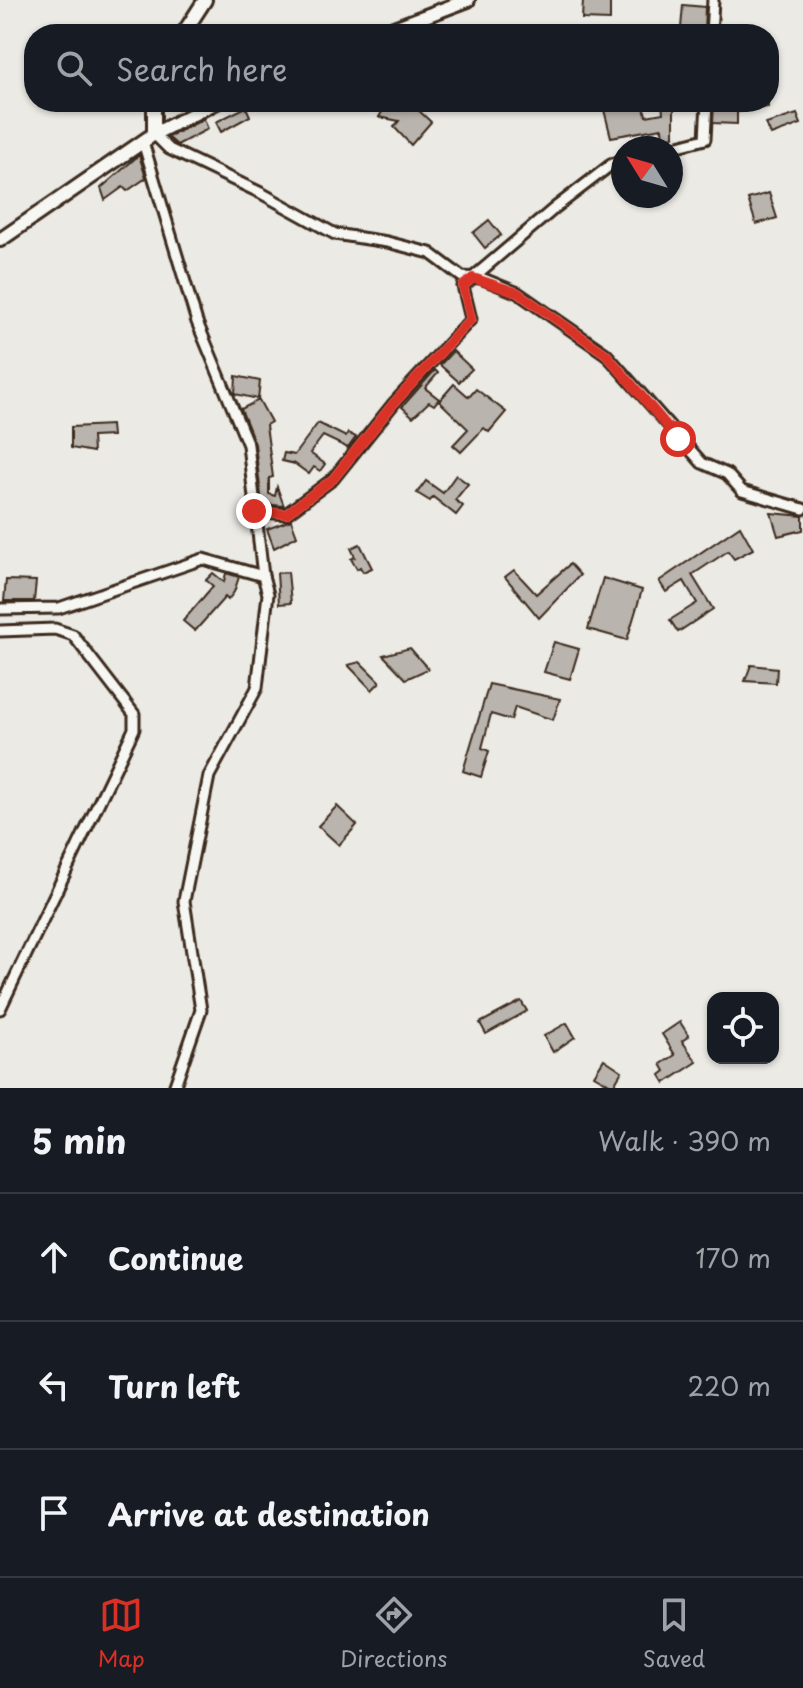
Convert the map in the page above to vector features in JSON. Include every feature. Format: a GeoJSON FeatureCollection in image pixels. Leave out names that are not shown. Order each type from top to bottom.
{"type":"FeatureCollection","features":[{"type":"Feature","properties":{"kind":"main road"},"geometry":{"type":"LineString","coordinates":[[189,24],[205,0]]}},
{"type":"Feature","properties":{"kind":"main road"},"geometry":{"type":"LineString","coordinates":[[404,24],[468,0]]}},
{"type":"Feature","properties":{"kind":"main road"},"geometry":{"type":"LineString","coordinates":[[148,138],[152,112]]}},
{"type":"Feature","properties":{"kind":"main road"},"geometry":{"type":"LineString","coordinates":[[0,240],[148,138],[198,112]]}},
{"type":"Feature","properties":{"kind":"street"},"geometry":{"type":"LineString","coordinates":[[712,24],[713,0]]}},
{"type":"Feature","properties":{"kind":"street"},"geometry":{"type":"LineString","coordinates":[[683,145],[705,139],[706,112]]}},
{"type":"Feature","properties":{"kind":"street"},"geometry":{"type":"LineString","coordinates":[[148,138],[335,234],[430,253],[462,277],[518,293],[606,354],[702,463],[727,474],[742,491],[803,509]]}},
{"type":"Feature","properties":{"kind":"street"},"geometry":{"type":"LineString","coordinates":[[148,138],[197,322],[248,445],[254,511],[268,594],[257,688],[209,776],[184,901],[201,1010],[174,1088]]}},
{"type":"Feature","properties":{"kind":"street"},"geometry":{"type":"LineString","coordinates":[[254,511],[286,514],[333,479],[394,403],[471,319],[463,286],[611,165]]}},
{"type":"Feature","properties":{"kind":"street"},"geometry":{"type":"LineString","coordinates":[[0,609],[59,608],[203,559],[263,576]]}},
{"type":"Feature","properties":{"kind":"street"},"geometry":{"type":"LineString","coordinates":[[0,631],[55,629],[73,635],[134,714],[134,729],[0,1009]]}},
{"type":"Feature","properties":{"kind":"building"},"geometry":{"type":"Polygon","coordinates":[[[583,0],[610,0],[610,20],[582,19],[583,0]]]}},
{"type":"Feature","properties":{"kind":"building"},"geometry":{"type":"Polygon","coordinates":[[[683,5],[705,7],[704,24],[681,24],[683,5]]]}},
{"type":"Feature","properties":{"kind":"building"},"geometry":{"type":"Polygon","coordinates":[[[236,112],[248,112],[250,116],[221,132],[216,122],[236,112]]]}},
{"type":"Feature","properties":{"kind":"building"},"geometry":{"type":"Polygon","coordinates":[[[382,112],[420,112],[431,122],[411,145],[394,127],[399,121],[379,117],[382,112]]]}},
{"type":"Feature","properties":{"kind":"building"},"geometry":{"type":"Polygon","coordinates":[[[605,112],[645,112],[646,116],[674,112],[674,136],[663,136],[662,128],[611,137],[605,112]]]}},
{"type":"Feature","properties":{"kind":"building"},"geometry":{"type":"Polygon","coordinates":[[[714,112],[737,112],[737,124],[713,123],[714,112]]]}},
{"type":"Feature","properties":{"kind":"building"},"geometry":{"type":"Polygon","coordinates":[[[797,114],[801,124],[771,135],[766,124],[797,114]]]}},
{"type":"Feature","properties":{"kind":"building"},"geometry":{"type":"Polygon","coordinates":[[[204,119],[208,129],[177,145],[168,137],[204,119]]]}},
{"type":"Feature","properties":{"kind":"building"},"geometry":{"type":"Polygon","coordinates":[[[139,155],[146,178],[127,191],[123,187],[105,200],[101,188],[139,155]]]}},
{"type":"Feature","properties":{"kind":"building"},"geometry":{"type":"Polygon","coordinates":[[[769,193],[777,218],[756,224],[748,199],[769,193]]]}},
{"type":"Feature","properties":{"kind":"building"},"geometry":{"type":"Polygon","coordinates":[[[489,220],[501,235],[485,248],[473,233],[489,220]]]}},
{"type":"Feature","properties":{"kind":"building"},"geometry":{"type":"Polygon","coordinates":[[[453,351],[472,369],[459,382],[440,365],[453,351]]]}},
{"type":"Feature","properties":{"kind":"building"},"geometry":{"type":"Polygon","coordinates":[[[435,370],[438,373],[425,388],[439,399],[434,405],[429,402],[413,417],[402,407],[435,370]]]}},
{"type":"Feature","properties":{"kind":"building"},"geometry":{"type":"Polygon","coordinates":[[[236,376],[260,381],[258,399],[235,394],[236,376]]]}},
{"type":"Feature","properties":{"kind":"building"},"geometry":{"type":"Polygon","coordinates":[[[454,384],[469,397],[476,389],[506,412],[489,432],[484,428],[461,452],[453,445],[468,429],[439,401],[454,384]]]}},
{"type":"Feature","properties":{"kind":"building"},"geometry":{"type":"Polygon","coordinates":[[[259,400],[271,422],[266,425],[273,477],[269,478],[269,494],[275,496],[277,487],[284,506],[262,504],[255,444],[241,409],[259,400]]]}},
{"type":"Feature","properties":{"kind":"building"},"geometry":{"type":"Polygon","coordinates":[[[318,423],[346,437],[348,433],[356,437],[348,448],[323,436],[310,453],[325,464],[320,471],[314,467],[309,474],[295,464],[282,461],[284,453],[294,455],[318,423]]]}},
{"type":"Feature","properties":{"kind":"building"},"geometry":{"type":"Polygon","coordinates":[[[111,425],[112,436],[92,437],[93,452],[71,448],[71,427],[111,425]]]}},
{"type":"Feature","properties":{"kind":"building"},"geometry":{"type":"Polygon","coordinates":[[[456,475],[468,484],[455,500],[463,506],[456,515],[433,497],[430,501],[417,493],[426,481],[443,493],[456,475]]]}},
{"type":"Feature","properties":{"kind":"building"},"geometry":{"type":"Polygon","coordinates":[[[771,513],[803,516],[803,530],[778,536],[771,513]]]}},
{"type":"Feature","properties":{"kind":"building"},"geometry":{"type":"Polygon","coordinates":[[[291,520],[297,536],[274,548],[267,529],[291,520]]]}},
{"type":"Feature","properties":{"kind":"building"},"geometry":{"type":"Polygon","coordinates":[[[740,526],[753,549],[734,559],[728,551],[692,575],[713,609],[678,632],[670,620],[697,603],[684,581],[666,592],[659,581],[740,526]]]}},
{"type":"Feature","properties":{"kind":"building"},"geometry":{"type":"Polygon","coordinates":[[[360,544],[372,568],[363,572],[351,559],[355,557],[351,548],[360,544]]]}},
{"type":"Feature","properties":{"kind":"building"},"geometry":{"type":"Polygon","coordinates":[[[570,564],[580,575],[539,618],[505,577],[514,570],[536,594],[570,564]]]}},
{"type":"Feature","properties":{"kind":"building"},"geometry":{"type":"Polygon","coordinates":[[[288,572],[291,603],[279,604],[277,573],[288,572]]]}},
{"type":"Feature","properties":{"kind":"building"},"geometry":{"type":"Polygon","coordinates":[[[213,573],[224,582],[226,573],[239,577],[228,600],[225,597],[195,631],[183,621],[213,586],[206,580],[213,573]]]}},
{"type":"Feature","properties":{"kind":"building"},"geometry":{"type":"Polygon","coordinates":[[[603,578],[642,590],[627,640],[588,629],[603,578]]]}},
{"type":"Feature","properties":{"kind":"building"},"geometry":{"type":"Polygon","coordinates":[[[6,580],[36,581],[34,601],[4,601],[6,580]]]}},
{"type":"Feature","properties":{"kind":"building"},"geometry":{"type":"Polygon","coordinates":[[[554,642],[579,649],[570,679],[544,672],[554,642]]]}},
{"type":"Feature","properties":{"kind":"building"},"geometry":{"type":"Polygon","coordinates":[[[410,648],[428,669],[406,679],[383,655],[410,648]]]}},
{"type":"Feature","properties":{"kind":"building"},"geometry":{"type":"Polygon","coordinates":[[[360,662],[380,682],[372,690],[348,665],[360,662]]]}},
{"type":"Feature","properties":{"kind":"building"},"geometry":{"type":"Polygon","coordinates":[[[751,665],[777,668],[776,683],[745,681],[751,665]]]}},
{"type":"Feature","properties":{"kind":"building"},"geometry":{"type":"Polygon","coordinates":[[[489,684],[560,699],[553,720],[515,707],[511,720],[491,714],[482,748],[489,751],[481,777],[463,771],[489,684]]]}},
{"type":"Feature","properties":{"kind":"building"},"geometry":{"type":"Polygon","coordinates":[[[337,806],[357,825],[339,845],[318,826],[337,806]]]}},
{"type":"Feature","properties":{"kind":"building"},"geometry":{"type":"Polygon","coordinates":[[[521,1001],[527,1011],[486,1034],[480,1023],[521,1001]]]}},
{"type":"Feature","properties":{"kind":"building"},"geometry":{"type":"Polygon","coordinates":[[[680,1022],[689,1036],[682,1041],[697,1062],[665,1083],[660,1075],[665,1071],[661,1064],[675,1055],[662,1034],[680,1022]]]}},
{"type":"Feature","properties":{"kind":"building"},"geometry":{"type":"Polygon","coordinates":[[[567,1023],[575,1037],[553,1052],[544,1036],[567,1023]]]}},
{"type":"Feature","properties":{"kind":"building"},"geometry":{"type":"Polygon","coordinates":[[[604,1059],[622,1071],[613,1086],[594,1075],[604,1059]]]}},
{"type":"Feature","properties":{"kind":"route"},"geometry":{"type":"LineString","coordinates":[[254,511],[286,514],[303,498],[333,479],[394,403],[471,319],[463,286],[473,278],[481,278],[518,293],[606,354],[678,439]]}}]}
